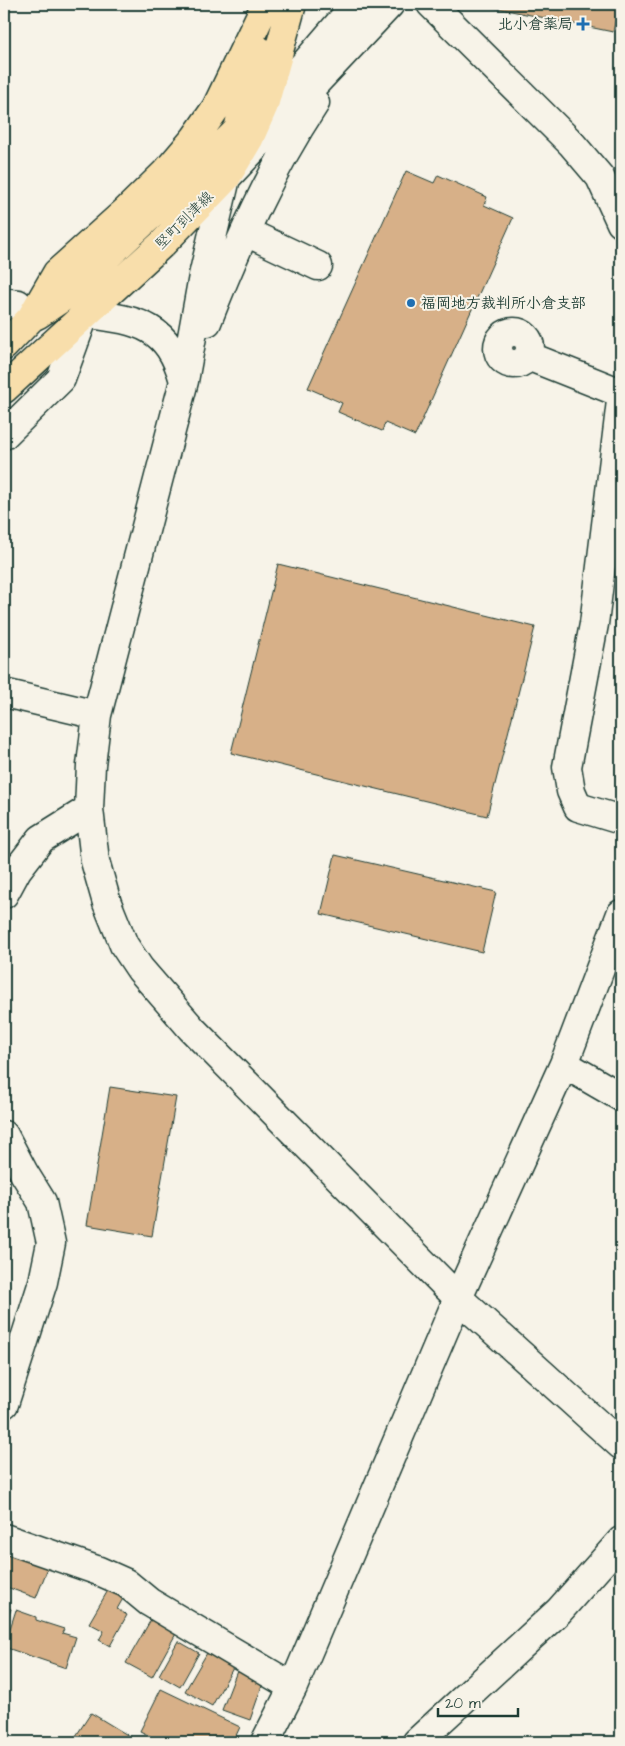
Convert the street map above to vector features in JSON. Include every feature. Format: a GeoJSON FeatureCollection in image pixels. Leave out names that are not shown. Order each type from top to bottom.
{"type":"FeatureCollection","features":[{"type":"Feature","properties":{"kind":"main road","name":"堅町到津線"},"geometry":{"type":"LineString","coordinates":[[4,389],[162,244],[226,178],[249,139],[264,105],[278,54],[273,4]]}},
{"type":"Feature","properties":{"kind":"main road"},"geometry":{"type":"LineString","coordinates":[[4,346],[31,318],[64,296],[185,183],[246,140],[273,4]]}},
{"type":"Feature","properties":{"kind":"main road"},"geometry":{"type":"LineString","coordinates":[[31,318],[57,273],[166,172],[195,138],[216,108],[273,4]]}},
{"type":"Feature","properties":{"kind":"main road"},"geometry":{"type":"LineString","coordinates":[[185,183],[208,175],[226,178],[264,105]]}},
{"type":"Feature","properties":{"kind":"street"},"geometry":{"type":"LineString","coordinates":[[264,105],[302,68],[356,4]]}},
{"type":"Feature","properties":{"kind":"street"},"geometry":{"type":"LineString","coordinates":[[221,288],[242,200],[246,140],[354,43],[390,4]]}},
{"type":"Feature","properties":{"kind":"street"},"geometry":{"type":"LineString","coordinates":[[431,4],[571,143],[600,177],[621,223]]}},
{"type":"Feature","properties":{"kind":"street"},"geometry":{"type":"LineString","coordinates":[[278,54],[290,64],[302,68],[337,55],[354,43]]}},
{"type":"Feature","properties":{"kind":"street"},"geometry":{"type":"LineString","coordinates":[[184,382],[221,288],[264,191],[291,139],[354,43]]}},
{"type":"Feature","properties":{"kind":"street"},"geometry":{"type":"LineString","coordinates":[[226,178],[238,190],[242,200]]}},
{"type":"Feature","properties":{"kind":"street"},"geometry":{"type":"LineString","coordinates":[[226,178],[203,276],[184,382],[97,715],[91,765],[89,809],[95,861],[107,903],[124,945],[140,969],[192,1029],[458,1298],[621,1445]]}},
{"type":"Feature","properties":{"kind":"street"},"geometry":{"type":"LineString","coordinates":[[246,232],[318,266]]}},
{"type":"Feature","properties":{"kind":"street"},"geometry":{"type":"LineString","coordinates":[[4,306],[9,303],[18,304],[31,318]]}},
{"type":"Feature","properties":{"kind":"street"},"geometry":{"type":"LineString","coordinates":[[4,435],[61,379],[86,313],[129,320],[151,329],[160,336],[173,353],[179,363],[184,382]]}},
{"type":"Feature","properties":{"kind":"street"},"geometry":{"type":"LineString","coordinates":[[528,356],[621,394]]}},
{"type":"Feature","properties":{"kind":"street"},"geometry":{"type":"LineString","coordinates":[[621,401],[594,624],[567,767],[571,791],[578,808],[621,820]]}},
{"type":"Feature","properties":{"kind":"street"},"geometry":{"type":"LineString","coordinates":[[4,692],[97,715]]}},
{"type":"Feature","properties":{"kind":"street"},"geometry":{"type":"LineString","coordinates":[[4,894],[17,870],[41,839],[89,809]]}},
{"type":"Feature","properties":{"kind":"street"},"geometry":{"type":"LineString","coordinates":[[274,1739],[293,1687],[458,1298],[564,1064],[621,914]]}},
{"type":"Feature","properties":{"kind":"street"},"geometry":{"type":"LineString","coordinates":[[564,1064],[621,1097]]}},
{"type":"Feature","properties":{"kind":"street"},"geometry":{"type":"LineString","coordinates":[[4,1135],[42,1202],[52,1244],[43,1282],[4,1404]]}},
{"type":"Feature","properties":{"kind":"street"},"geometry":{"type":"LineString","coordinates":[[4,1538],[100,1570],[126,1583],[149,1602],[293,1687]]}},
{"type":"Feature","properties":{"kind":"street"},"geometry":{"type":"LineString","coordinates":[[417,1742],[559,1611],[621,1541]]}},
{"type":"Feature","properties":{"kind":"building"},"geometry":{"type":"Polygon","coordinates":[[[487,4],[619,4],[613,32],[487,6],[487,4]]]}},
{"type":"Feature","properties":{"kind":"building","name":"福岡地方裁判所小倉支部"},"geometry":{"type":"Polygon","coordinates":[[[406,171],[434,183],[438,175],[487,197],[484,205],[513,218],[415,436],[385,423],[382,431],[338,412],[342,403],[308,388],[406,171]]]}},
{"type":"Feature","properties":{"kind":"building"},"geometry":{"type":"Polygon","coordinates":[[[278,564],[535,627],[487,816],[231,753],[278,564]]]}},
{"type":"Feature","properties":{"kind":"building"},"geometry":{"type":"Polygon","coordinates":[[[335,855],[496,892],[482,952],[321,914],[335,855]]]}},
{"type":"Feature","properties":{"kind":"building"},"geometry":{"type":"Polygon","coordinates":[[[110,1087],[176,1097],[152,1236],[87,1225],[110,1087]]]}},
{"type":"Feature","properties":{"kind":"building"},"geometry":{"type":"Polygon","coordinates":[[[4,1546],[49,1565],[36,1598],[4,1586],[4,1546]]]}},
{"type":"Feature","properties":{"kind":"building"},"geometry":{"type":"Polygon","coordinates":[[[110,1587],[125,1595],[117,1609],[127,1615],[110,1646],[99,1640],[104,1631],[89,1623],[110,1587]]]}},
{"type":"Feature","properties":{"kind":"building"},"geometry":{"type":"Polygon","coordinates":[[[4,1606],[11,1609],[8,1618],[4,1616],[4,1606]]]}},
{"type":"Feature","properties":{"kind":"building"},"geometry":{"type":"Polygon","coordinates":[[[16,1610],[36,1617],[36,1620],[64,1629],[62,1633],[76,1637],[66,1668],[4,1647],[16,1610]]]}},
{"type":"Feature","properties":{"kind":"building"},"geometry":{"type":"Polygon","coordinates":[[[153,1616],[178,1630],[152,1677],[126,1663],[153,1616]]]}},
{"type":"Feature","properties":{"kind":"building"},"geometry":{"type":"Polygon","coordinates":[[[178,1641],[199,1653],[180,1687],[159,1675],[178,1641]]]}},
{"type":"Feature","properties":{"kind":"building"},"geometry":{"type":"Polygon","coordinates":[[[207,1653],[233,1668],[212,1706],[185,1691],[207,1653]]]}},
{"type":"Feature","properties":{"kind":"building"},"geometry":{"type":"Polygon","coordinates":[[[237,1671],[264,1680],[250,1720],[222,1710],[237,1671]]]}},
{"type":"Feature","properties":{"kind":"building"},"geometry":{"type":"Polygon","coordinates":[[[161,1689],[240,1727],[233,1742],[221,1740],[220,1742],[162,1742],[140,1731],[161,1689]]]}},
{"type":"Feature","properties":{"kind":"building"},"geometry":{"type":"Polygon","coordinates":[[[91,1713],[139,1742],[72,1742],[91,1713]]]}},
{"type":"Feature","properties":{"kind":"place","name":"北小倉薬局"},"geometry":{"type":"Point","coordinates":[583,24]}},
{"type":"Feature","properties":{"kind":"place","name":"福岡地方裁判所小倉支部"},"geometry":{"type":"Point","coordinates":[411,303]}}]}
